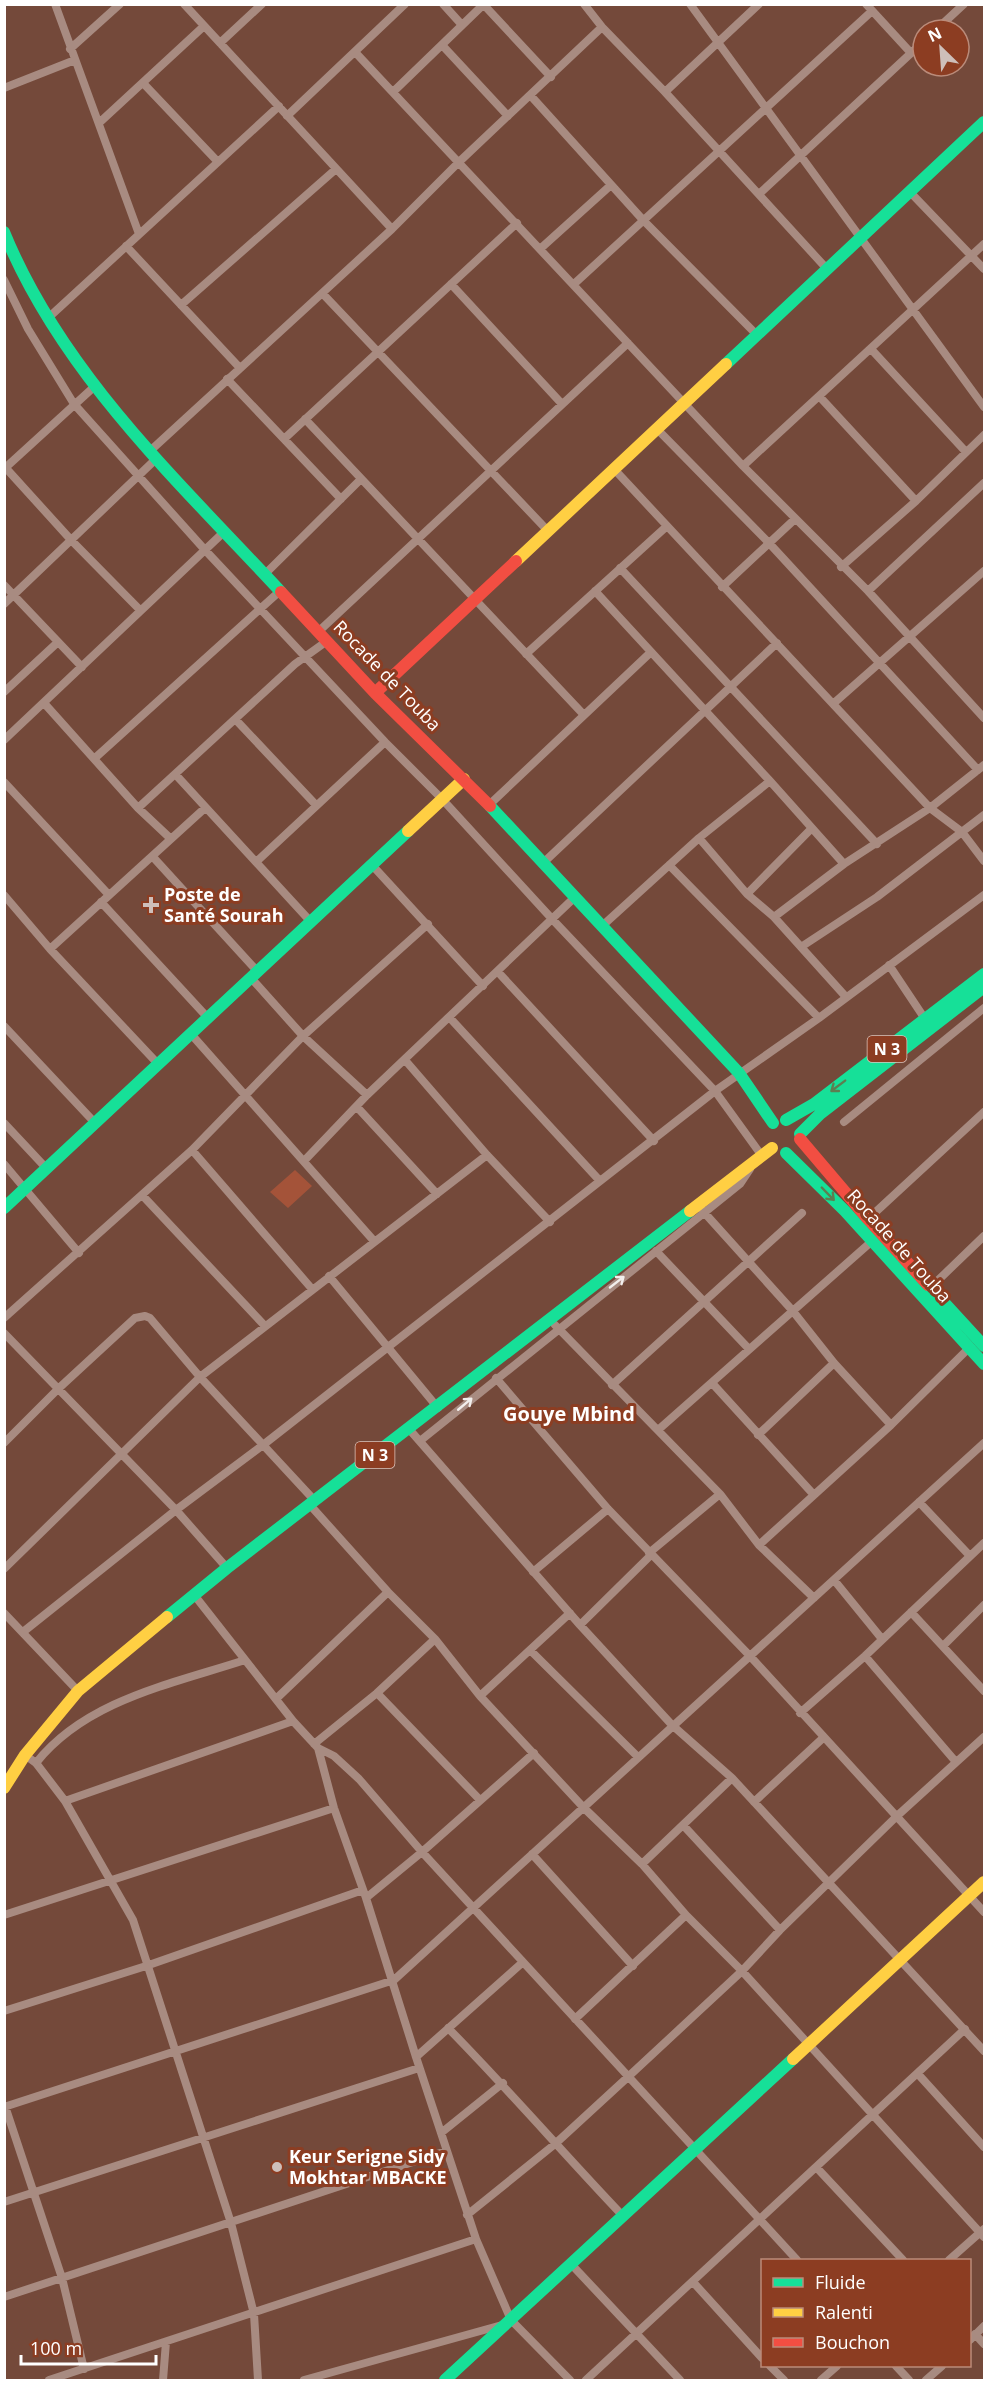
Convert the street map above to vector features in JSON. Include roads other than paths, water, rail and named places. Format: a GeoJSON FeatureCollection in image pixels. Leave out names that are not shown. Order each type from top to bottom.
{"type":"FeatureCollection","features":[{"type":"Feature","properties":{"kind":"main road"},"geometry":{"type":"LineString","coordinates":[[375,693],[984,122]]}},
{"type":"Feature","properties":{"kind":"main road","name":"Rocade de Touba"},"geometry":{"type":"LineString","coordinates":[[4,232],[17,264],[47,319],[114,412],[375,693],[489,805],[739,1073],[773,1123]]}},
{"type":"Feature","properties":{"kind":"main road"},"geometry":{"type":"LineString","coordinates":[[4,1208],[464,779]]}},
{"type":"Feature","properties":{"kind":"main road","name":"N 3"},"geometry":{"type":"LineString","coordinates":[[786,1120],[814,1104],[984,974]]}},
{"type":"Feature","properties":{"kind":"main road","name":"N 3"},"geometry":{"type":"LineString","coordinates":[[800,1137],[820,1114],[984,987]]}},
{"type":"Feature","properties":{"kind":"main road"},"geometry":{"type":"LineString","coordinates":[[786,1120],[795,1125],[800,1137],[797,1147],[786,1153],[767,1152],[767,1135],[773,1123],[786,1120]]}},
{"type":"Feature","properties":{"kind":"main road","name":"Rocade de Touba"},"geometry":{"type":"LineString","coordinates":[[800,1137],[868,1219],[984,1346]]}},
{"type":"Feature","properties":{"kind":"main road","name":"N 3"},"geometry":{"type":"LineString","coordinates":[[4,1788],[25,1755],[78,1691],[227,1568],[438,1408],[554,1325],[767,1152]]}},
{"type":"Feature","properties":{"kind":"main road","name":"Rocade de Touba"},"geometry":{"type":"LineString","coordinates":[[786,1153],[844,1211],[984,1364]]}},
{"type":"Feature","properties":{"kind":"main road"},"geometry":{"type":"LineString","coordinates":[[445,2380],[984,1881]]}},
{"type":"Feature","properties":{"kind":"street"},"geometry":{"type":"LineString","coordinates":[[54,4],[140,234]]}},
{"type":"Feature","properties":{"kind":"street"},"geometry":{"type":"LineString","coordinates":[[70,49],[120,4]]}},
{"type":"Feature","properties":{"kind":"street"},"geometry":{"type":"LineString","coordinates":[[184,4],[392,229]]}},
{"type":"Feature","properties":{"kind":"street"},"geometry":{"type":"LineString","coordinates":[[220,43],[262,4]]}},
{"type":"Feature","properties":{"kind":"street"},"geometry":{"type":"LineString","coordinates":[[287,116],[405,4]]}},
{"type":"Feature","properties":{"kind":"street"},"geometry":{"type":"LineString","coordinates":[[443,4],[462,25]]}},
{"type":"Feature","properties":{"kind":"street"},"geometry":{"type":"LineString","coordinates":[[584,4],[602,27],[665,92],[827,269]]}},
{"type":"Feature","properties":{"kind":"street"},"geometry":{"type":"LineString","coordinates":[[690,4],[984,407]]}},
{"type":"Feature","properties":{"kind":"street"},"geometry":{"type":"LineString","coordinates":[[665,92],[759,4]]}},
{"type":"Feature","properties":{"kind":"street"},"geometry":{"type":"LineString","coordinates":[[949,18],[964,4]]}},
{"type":"Feature","properties":{"kind":"street"},"geometry":{"type":"LineString","coordinates":[[393,92],[484,5],[551,77]]}},
{"type":"Feature","properties":{"kind":"street"},"geometry":{"type":"LineString","coordinates":[[574,284],[766,108],[869,8],[911,53],[759,194]]}},
{"type":"Feature","properties":{"kind":"street"},"geometry":{"type":"LineString","coordinates":[[99,123],[204,26]]}},
{"type":"Feature","properties":{"kind":"street"},"geometry":{"type":"LineString","coordinates":[[4,604],[138,476],[154,454],[239,367],[323,294],[602,27]]}},
{"type":"Feature","properties":{"kind":"street"},"geometry":{"type":"LineString","coordinates":[[442,45],[508,116]]}},
{"type":"Feature","properties":{"kind":"street"},"geometry":{"type":"LineString","coordinates":[[356,52],[743,466],[841,567],[868,591],[984,718]]}},
{"type":"Feature","properties":{"kind":"street"},"geometry":{"type":"LineString","coordinates":[[4,88],[75,60]]}},
{"type":"Feature","properties":{"kind":"street"},"geometry":{"type":"LineString","coordinates":[[142,83],[218,162]]}},
{"type":"Feature","properties":{"kind":"street"},"geometry":{"type":"LineString","coordinates":[[531,96],[643,220],[757,335]]}},
{"type":"Feature","properties":{"kind":"street"},"geometry":{"type":"LineString","coordinates":[[47,319],[279,106]]}},
{"type":"Feature","properties":{"kind":"street"},"geometry":{"type":"LineString","coordinates":[[181,305],[336,169]]}},
{"type":"Feature","properties":{"kind":"street"},"geometry":{"type":"LineString","coordinates":[[540,249],[611,185]]}},
{"type":"Feature","properties":{"kind":"street"},"geometry":{"type":"LineString","coordinates":[[910,192],[984,269]]}},
{"type":"Feature","properties":{"kind":"street"},"geometry":{"type":"LineString","coordinates":[[284,439],[517,223]]}},
{"type":"Feature","properties":{"kind":"street"},"geometry":{"type":"LineString","coordinates":[[743,466],[984,244]]}},
{"type":"Feature","properties":{"kind":"street"},"geometry":{"type":"LineString","coordinates":[[126,246],[239,367]]}},
{"type":"Feature","properties":{"kind":"street"},"geometry":{"type":"LineString","coordinates":[[4,280],[28,329],[74,404],[205,550],[715,1091],[767,1152]]}},
{"type":"Feature","properties":{"kind":"street"},"geometry":{"type":"LineString","coordinates":[[451,284],[562,404]]}},
{"type":"Feature","properties":{"kind":"street"},"geometry":{"type":"LineString","coordinates":[[323,294],[548,531]]}},
{"type":"Feature","properties":{"kind":"street"},"geometry":{"type":"LineString","coordinates":[[138,808],[305,656],[418,539],[628,343]]}},
{"type":"Feature","properties":{"kind":"street"},"geometry":{"type":"LineString","coordinates":[[871,349],[966,452]]}},
{"type":"Feature","properties":{"kind":"street"},"geometry":{"type":"LineString","coordinates":[[227,379],[341,499]]}},
{"type":"Feature","properties":{"kind":"street"},"geometry":{"type":"LineString","coordinates":[[95,386],[5,468],[72,541],[141,610]]}},
{"type":"Feature","properties":{"kind":"street"},"geometry":{"type":"LineString","coordinates":[[819,396],[916,501]]}},
{"type":"Feature","properties":{"kind":"street"},"geometry":{"type":"LineString","coordinates":[[304,419],[584,715]]}},
{"type":"Feature","properties":{"kind":"street"},"geometry":{"type":"LineString","coordinates":[[657,429],[769,543],[981,768],[930,808],[844,864],[774,917]]}},
{"type":"Feature","properties":{"kind":"street"},"geometry":{"type":"LineString","coordinates":[[841,567],[916,501],[984,435]]}},
{"type":"Feature","properties":{"kind":"street"},"geometry":{"type":"LineString","coordinates":[[614,469],[930,808],[962,832],[984,861]]}},
{"type":"Feature","properties":{"kind":"street"},"geometry":{"type":"LineString","coordinates":[[265,574],[361,479]]}},
{"type":"Feature","properties":{"kind":"street"},"geometry":{"type":"LineString","coordinates":[[868,591],[984,483]]}},
{"type":"Feature","properties":{"kind":"street"},"geometry":{"type":"LineString","coordinates":[[722,587],[795,519]]}},
{"type":"Feature","properties":{"kind":"street"},"geometry":{"type":"LineString","coordinates":[[526,654],[667,526]]}},
{"type":"Feature","properties":{"kind":"street"},"geometry":{"type":"LineString","coordinates":[[4,740],[225,531]]}},
{"type":"Feature","properties":{"kind":"street"},"geometry":{"type":"LineString","coordinates":[[620,568],[877,844]]}},
{"type":"Feature","properties":{"kind":"street"},"geometry":{"type":"LineString","coordinates":[[834,703],[984,571]]}},
{"type":"Feature","properties":{"kind":"street"},"geometry":{"type":"LineString","coordinates":[[4,585],[82,667]]}},
{"type":"Feature","properties":{"kind":"street"},"geometry":{"type":"LineString","coordinates":[[95,758],[280,591]]}},
{"type":"Feature","properties":{"kind":"street"},"geometry":{"type":"LineString","coordinates":[[595,591],[844,864]]}},
{"type":"Feature","properties":{"kind":"street"},"geometry":{"type":"LineString","coordinates":[[4,692],[58,642]]}},
{"type":"Feature","properties":{"kind":"street"},"geometry":{"type":"LineString","coordinates":[[542,864],[777,643]]}},
{"type":"Feature","properties":{"kind":"street"},"geometry":{"type":"LineString","coordinates":[[489,805],[651,652]]}},
{"type":"Feature","properties":{"kind":"street"},"geometry":{"type":"LineString","coordinates":[[976,708],[984,700]]}},
{"type":"Feature","properties":{"kind":"street"},"geometry":{"type":"LineString","coordinates":[[44,703],[138,808],[171,839]]}},
{"type":"Feature","properties":{"kind":"street"},"geometry":{"type":"LineString","coordinates":[[236,720],[316,805]]}},
{"type":"Feature","properties":{"kind":"street"},"geometry":{"type":"LineString","coordinates":[[256,862],[385,742]]}},
{"type":"Feature","properties":{"kind":"street"},"geometry":{"type":"LineString","coordinates":[[176,775],[311,922]]}},
{"type":"Feature","properties":{"kind":"street"},"geometry":{"type":"LineString","coordinates":[[601,927],[699,838],[770,781]]}},
{"type":"Feature","properties":{"kind":"street"},"geometry":{"type":"LineString","coordinates":[[4,782],[109,895]]}},
{"type":"Feature","properties":{"kind":"street"},"geometry":{"type":"LineString","coordinates":[[50,949],[205,808]]}},
{"type":"Feature","properties":{"kind":"street"},"geometry":{"type":"LineString","coordinates":[[801,947],[877,897],[984,815]]}},
{"type":"Feature","properties":{"kind":"street"},"geometry":{"type":"LineString","coordinates":[[747,894],[812,828]]}},
{"type":"Feature","properties":{"kind":"street"},"geometry":{"type":"LineString","coordinates":[[699,838],[747,894],[774,917],[846,997]]}},
{"type":"Feature","properties":{"kind":"street"},"geometry":{"type":"LineString","coordinates":[[153,857],[303,1036],[367,1095]]}},
{"type":"Feature","properties":{"kind":"street"},"geometry":{"type":"LineString","coordinates":[[372,865],[483,986]]}},
{"type":"Feature","properties":{"kind":"street"},"geometry":{"type":"LineString","coordinates":[[669,865],[819,1018]]}},
{"type":"Feature","properties":{"kind":"street"},"geometry":{"type":"LineString","coordinates":[[23,1632],[176,1510],[388,1348],[715,1091],[819,1018],[984,895]]}},
{"type":"Feature","properties":{"kind":"street"},"geometry":{"type":"LineString","coordinates":[[304,1161],[367,1095],[574,898]]}},
{"type":"Feature","properties":{"kind":"street"},"geometry":{"type":"LineString","coordinates":[[6,900],[159,1065]]}},
{"type":"Feature","properties":{"kind":"street"},"geometry":{"type":"LineString","coordinates":[[101,903],[208,1018]]}},
{"type":"Feature","properties":{"kind":"street"},"geometry":{"type":"LineString","coordinates":[[4,1318],[192,1150],[303,1036],[428,924]]}},
{"type":"Feature","properties":{"kind":"street"},"geometry":{"type":"LineString","coordinates":[[889,965],[925,1019]]}},
{"type":"Feature","properties":{"kind":"street"},"geometry":{"type":"LineString","coordinates":[[498,972],[654,1141]]}},
{"type":"Feature","properties":{"kind":"street"},"geometry":{"type":"LineString","coordinates":[[844,1122],[983,1011],[971,997]]}},
{"type":"Feature","properties":{"kind":"street"},"geometry":{"type":"LineString","coordinates":[[450,1018],[600,1181]]}},
{"type":"Feature","properties":{"kind":"street"},"geometry":{"type":"LineString","coordinates":[[4,1026],[96,1124]]}},
{"type":"Feature","properties":{"kind":"street"},"geometry":{"type":"LineString","coordinates":[[191,1034],[374,1241]]}},
{"type":"Feature","properties":{"kind":"street"},"geometry":{"type":"LineString","coordinates":[[405,1060],[487,1155],[550,1222]]}},
{"type":"Feature","properties":{"kind":"street"},"geometry":{"type":"LineString","coordinates":[[357,1107],[437,1194]]}},
{"type":"Feature","properties":{"kind":"street"},"geometry":{"type":"LineString","coordinates":[[868,1219],[984,1112]]}},
{"type":"Feature","properties":{"kind":"street"},"geometry":{"type":"LineString","coordinates":[[4,1123],[47,1169]]}},
{"type":"Feature","properties":{"kind":"street"},"geometry":{"type":"LineString","coordinates":[[192,1150],[312,1289]]}},
{"type":"Feature","properties":{"kind":"street"},"geometry":{"type":"LineString","coordinates":[[4,1569],[200,1377],[487,1155]]}},
{"type":"Feature","properties":{"kind":"street"},"geometry":{"type":"LineString","coordinates":[[4,1164],[79,1253]]}},
{"type":"Feature","properties":{"kind":"street"},"geometry":{"type":"LineString","coordinates":[[142,1195],[266,1326]]}},
{"type":"Feature","properties":{"kind":"street"},"geometry":{"type":"LineString","coordinates":[[420,1441],[496,1378],[554,1325],[656,1251],[700,1208],[792,1310],[834,1363],[891,1425]]}},
{"type":"Feature","properties":{"kind":"street"},"geometry":{"type":"LineString","coordinates":[[612,1385],[802,1214]]}},
{"type":"Feature","properties":{"kind":"street"},"geometry":{"type":"LineString","coordinates":[[931,1287],[984,1236]]}},
{"type":"Feature","properties":{"kind":"street"},"geometry":{"type":"LineString","coordinates":[[658,1430],[871,1242]]}},
{"type":"Feature","properties":{"kind":"street"},"geometry":{"type":"LineString","coordinates":[[656,1251],[749,1348]]}},
{"type":"Feature","properties":{"kind":"street"},"geometry":{"type":"LineString","coordinates":[[329,1276],[438,1408]]}},
{"type":"Feature","properties":{"kind":"street"},"geometry":{"type":"LineString","coordinates":[[4,1443],[135,1318],[141,1316],[150,1318],[200,1377],[263,1445],[388,1592],[435,1640],[480,1696],[584,1808],[642,1864],[686,1915],[742,1971],[983,2233],[950,2259]]}},
{"type":"Feature","properties":{"kind":"street"},"geometry":{"type":"LineString","coordinates":[[554,1325],[720,1494],[759,1545],[814,1598]]}},
{"type":"Feature","properties":{"kind":"street"},"geometry":{"type":"LineString","coordinates":[[4,1333],[176,1510],[227,1568]]}},
{"type":"Feature","properties":{"kind":"street"},"geometry":{"type":"LineString","coordinates":[[759,1545],[891,1425],[969,1348]]}},
{"type":"Feature","properties":{"kind":"street"},"geometry":{"type":"LineString","coordinates":[[758,1435],[834,1363]]}},
{"type":"Feature","properties":{"kind":"street"},"geometry":{"type":"LineString","coordinates":[[496,1378],[608,1509],[750,1656],[984,1912]]}},
{"type":"Feature","properties":{"kind":"street"},"geometry":{"type":"LineString","coordinates":[[712,1383],[814,1496]]}},
{"type":"Feature","properties":{"kind":"street"},"geometry":{"type":"LineString","coordinates":[[409,1430],[580,1625],[672,1725],[732,1778],[984,2051]]}},
{"type":"Feature","properties":{"kind":"street"},"geometry":{"type":"LineString","coordinates":[[84,2369],[62,2278],[5,2107],[393,1980],[984,1443]]}},
{"type":"Feature","properties":{"kind":"street"},"geometry":{"type":"LineString","coordinates":[[580,1625],[650,1553],[720,1494]]}},
{"type":"Feature","properties":{"kind":"street"},"geometry":{"type":"LineString","coordinates":[[919,1502],[970,1556]]}},
{"type":"Feature","properties":{"kind":"street"},"geometry":{"type":"LineString","coordinates":[[533,1572],[608,1509]]}},
{"type":"Feature","properties":{"kind":"street"},"geometry":{"type":"LineString","coordinates":[[800,1713],[865,1656],[984,1543]]}},
{"type":"Feature","properties":{"kind":"street"},"geometry":{"type":"LineString","coordinates":[[834,1580],[882,1639]]}},
{"type":"Feature","properties":{"kind":"street"},"geometry":{"type":"LineString","coordinates":[[277,1698],[388,1592]]}},
{"type":"Feature","properties":{"kind":"street"},"geometry":{"type":"LineString","coordinates":[[195,1596],[293,1721],[316,1746],[334,1756],[359,1779],[422,1852],[796,2259]]}},
{"type":"Feature","properties":{"kind":"street"},"geometry":{"type":"LineString","coordinates":[[943,1646],[984,1605]]}},
{"type":"Feature","properties":{"kind":"street"},"geometry":{"type":"LineString","coordinates":[[911,1612],[984,1691]]}},
{"type":"Feature","properties":{"kind":"street"},"geometry":{"type":"LineString","coordinates":[[4,1613],[78,1691]]}},
{"type":"Feature","properties":{"kind":"street"},"geometry":{"type":"LineString","coordinates":[[480,1696],[570,1613]]}},
{"type":"Feature","properties":{"kind":"street"},"geometry":{"type":"LineString","coordinates":[[316,1746],[435,1640]]}},
{"type":"Feature","properties":{"kind":"street"},"geometry":{"type":"LineString","coordinates":[[531,1650],[638,1757]]}},
{"type":"Feature","properties":{"kind":"street"},"geometry":{"type":"LineString","coordinates":[[865,1656],[956,1762]]}},
{"type":"Feature","properties":{"kind":"street"},"geometry":{"type":"LineString","coordinates":[[36,1763],[47,1749],[69,1732],[123,1700],[245,1660]]}},
{"type":"Feature","properties":{"kind":"street"},"geometry":{"type":"LineString","coordinates":[[377,1693],[480,1800]]}},
{"type":"Feature","properties":{"kind":"street"},"geometry":{"type":"LineString","coordinates":[[65,1801],[293,1721]]}},
{"type":"Feature","properties":{"kind":"street"},"geometry":{"type":"LineString","coordinates":[[754,1802],[823,1738]]}},
{"type":"Feature","properties":{"kind":"street"},"geometry":{"type":"LineString","coordinates":[[467,2215],[555,2144],[742,1971],[780,1930],[897,1816],[956,1762],[983,1741]]}},
{"type":"Feature","properties":{"kind":"street"},"geometry":{"type":"LineString","coordinates":[[316,1746],[334,1808],[365,1894],[467,2215],[508,2322],[570,2380]]}},
{"type":"Feature","properties":{"kind":"street"},"geometry":{"type":"LineString","coordinates":[[4,2011],[365,1894],[422,1852],[534,1754]]}},
{"type":"Feature","properties":{"kind":"street"},"geometry":{"type":"LineString","coordinates":[[25,1755],[36,1763],[65,1801],[133,1920],[231,2223],[254,2314],[258,2380]]}},
{"type":"Feature","properties":{"kind":"street"},"geometry":{"type":"LineString","coordinates":[[642,1864],[732,1778]]}},
{"type":"Feature","properties":{"kind":"street"},"geometry":{"type":"LineString","coordinates":[[4,1914],[334,1808]]}},
{"type":"Feature","properties":{"kind":"street"},"geometry":{"type":"LineString","coordinates":[[683,1825],[780,1930]]}},
{"type":"Feature","properties":{"kind":"street"},"geometry":{"type":"LineString","coordinates":[[532,1854],[633,1966]]}},
{"type":"Feature","properties":{"kind":"street"},"geometry":{"type":"LineString","coordinates":[[575,2019],[686,1915]]}},
{"type":"Feature","properties":{"kind":"street"},"geometry":{"type":"LineString","coordinates":[[416,2057],[523,1962]]}},
{"type":"Feature","properties":{"kind":"street"},"geometry":{"type":"LineString","coordinates":[[448,2028],[502,2083],[555,2144],[623,2216]]}},
{"type":"Feature","properties":{"kind":"street"},"geometry":{"type":"LineString","coordinates":[[586,2380],[965,2030]]}},
{"type":"Feature","properties":{"kind":"street"},"geometry":{"type":"LineString","coordinates":[[4,2202],[419,2068]]}},
{"type":"Feature","properties":{"kind":"street"},"geometry":{"type":"LineString","coordinates":[[918,2074],[984,2146]]}},
{"type":"Feature","properties":{"kind":"street"},"geometry":{"type":"LineString","coordinates":[[441,2133],[502,2083]]}},
{"type":"Feature","properties":{"kind":"street"},"geometry":{"type":"LineString","coordinates":[[4,2297],[446,2151]]}},
{"type":"Feature","properties":{"kind":"street"},"geometry":{"type":"LineString","coordinates":[[817,2168],[902,2259]]}},
{"type":"Feature","properties":{"kind":"street"},"geometry":{"type":"LineString","coordinates":[[49,2380],[67,2378],[84,2369],[476,2239]]}},
{"type":"Feature","properties":{"kind":"street"},"geometry":{"type":"LineString","coordinates":[[571,2264],[680,2380]]}},
{"type":"Feature","properties":{"kind":"street"},"geometry":{"type":"LineString","coordinates":[[693,2282],[761,2357]]}},
{"type":"Feature","properties":{"kind":"street"},"geometry":{"type":"LineString","coordinates":[[303,2380],[508,2322]]}},
{"type":"Feature","properties":{"kind":"street"},"geometry":{"type":"LineString","coordinates":[[984,2326],[972,2337],[984,2344]]}},
{"type":"Feature","properties":{"kind":"street"},"geometry":{"type":"LineString","coordinates":[[163,2380],[166,2342]]}},
{"type":"Feature","properties":{"kind":"street"},"geometry":{"type":"LineString","coordinates":[[771,2367],[784,2380]]}},
{"type":"Feature","properties":{"kind":"street"},"geometry":{"type":"LineString","coordinates":[[820,2380],[836,2367]]}},
{"type":"Feature","properties":{"kind":"street"},"geometry":{"type":"LineString","coordinates":[[897,2367],[909,2380]]}},
{"type":"Feature","properties":{"kind":"street"},"geometry":{"type":"LineString","coordinates":[[926,2380],[941,2367]]}},
{"type":"Feature","properties":{"kind":"place","name":"Poste de Santé Sourah"},"geometry":{"type":"Point","coordinates":[151,905]}},
{"type":"Feature","properties":{"kind":"place","name":"Keur Serigne Sidy Mokhtar MBACKE"},"geometry":{"type":"Point","coordinates":[277,2167]}},
{"type":"Feature","properties":{"kind":"district","name":"Gouye Mbind"},"geometry":{"type":"Point","coordinates":[569,1414]}}]}
